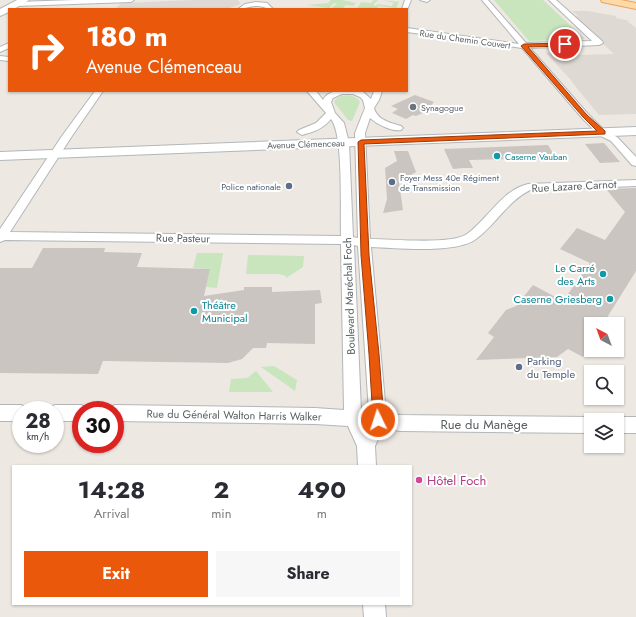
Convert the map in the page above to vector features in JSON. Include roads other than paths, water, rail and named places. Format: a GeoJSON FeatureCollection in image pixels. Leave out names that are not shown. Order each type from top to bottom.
{"type":"FeatureCollection","features":[{"type":"Feature","properties":{"kind":"main road"},"geometry":{"type":"LineString","coordinates":[[606,0],[636,6]]}},
{"type":"Feature","properties":{"kind":"street"},"geometry":{"type":"LineString","coordinates":[[0,3],[131,0]]}},
{"type":"Feature","properties":{"kind":"street"},"geometry":{"type":"LineString","coordinates":[[422,0],[427,0]]}},
{"type":"Feature","properties":{"kind":"street"},"geometry":{"type":"LineString","coordinates":[[486,0],[585,116],[602,133],[614,140],[636,163]]}},
{"type":"Feature","properties":{"kind":"street","name":"Rue du Chemin Couvert"},"geometry":{"type":"LineString","coordinates":[[408,30],[517,46],[600,43],[552,0]]}},
{"type":"Feature","properties":{"kind":"street"},"geometry":{"type":"LineString","coordinates":[[263,4],[272,1]]}},
{"type":"Feature","properties":{"kind":"street"},"geometry":{"type":"LineString","coordinates":[[9,8],[20,2]]}},
{"type":"Feature","properties":{"kind":"street"},"geometry":{"type":"LineString","coordinates":[[249,2],[263,4],[270,8]]}},
{"type":"Feature","properties":{"kind":"street"},"geometry":{"type":"LineString","coordinates":[[1,237],[55,154],[99,92]]}},
{"type":"Feature","properties":{"kind":"street"},"geometry":{"type":"LineString","coordinates":[[312,92],[340,124],[343,137]]}},
{"type":"Feature","properties":{"kind":"street"},"geometry":{"type":"LineString","coordinates":[[302,132],[314,129],[328,119],[331,112],[327,102],[329,97],[333,94],[344,92],[354,92],[364,96],[367,99],[368,110],[378,120],[398,128]]}},
{"type":"Feature","properties":{"kind":"street"},"geometry":{"type":"LineString","coordinates":[[361,136],[368,110],[375,100],[378,92]]}},
{"type":"Feature","properties":{"kind":"street","name":"Avenue Clémenceau"},"geometry":{"type":"LineString","coordinates":[[361,136],[398,128],[636,120]]}},
{"type":"Feature","properties":{"kind":"street","name":"Avenue Clémenceau"},"geometry":{"type":"LineString","coordinates":[[0,156],[361,136],[602,133],[636,131]]}},
{"type":"Feature","properties":{"kind":"street","name":"Avenue Clémenceau"},"geometry":{"type":"LineString","coordinates":[[0,143],[302,132],[343,137]]}},
{"type":"Feature","properties":{"kind":"street","name":"Boulevard Maréchal Foch"},"geometry":{"type":"LineString","coordinates":[[361,136],[364,243],[378,420],[366,446]]}},
{"type":"Feature","properties":{"kind":"street","name":"Boulevard Maréchal Foch"},"geometry":{"type":"LineString","coordinates":[[343,137],[353,418],[366,446],[367,465]]}},
{"type":"Feature","properties":{"kind":"street","name":"Rue Lazare Carnot"},"geometry":{"type":"LineString","coordinates":[[364,243],[452,244],[471,237],[516,194],[528,187],[636,183]]}},
{"type":"Feature","properties":{"kind":"street","name":"Rue Pasteur"},"geometry":{"type":"LineString","coordinates":[[1,237],[347,240],[364,243]]}},
{"type":"Feature","properties":{"kind":"street"},"geometry":{"type":"LineString","coordinates":[[0,413],[12,413]]}},
{"type":"Feature","properties":{"kind":"street","name":"Rue du Général Walton Harris Walker"},"geometry":{"type":"LineString","coordinates":[[124,413],[315,416],[378,420]]}},
{"type":"Feature","properties":{"kind":"street","name":"Rue du Manège"},"geometry":{"type":"LineString","coordinates":[[378,420],[400,423],[584,425]]}},
{"type":"Feature","properties":{"kind":"street"},"geometry":{"type":"LineString","coordinates":[[624,425],[636,425]]}},
{"type":"Feature","properties":{"kind":"street"},"geometry":{"type":"LineString","coordinates":[[374,605],[375,617]]}},
{"type":"Feature","properties":{"kind":"place","name":"Synagogue"},"geometry":{"type":"Point","coordinates":[413,107]}},
{"type":"Feature","properties":{"kind":"place","name":"Caserne Vauban"},"geometry":{"type":"Point","coordinates":[497,156]}},
{"type":"Feature","properties":{"kind":"place","name":"Foyer Mess 40e Régiment de Transmission"},"geometry":{"type":"Point","coordinates":[392,182]}},
{"type":"Feature","properties":{"kind":"place","name":"Police nationale"},"geometry":{"type":"Point","coordinates":[289,186]}},
{"type":"Feature","properties":{"kind":"place","name":"Le Carré des Arts"},"geometry":{"type":"Point","coordinates":[603,274]}},
{"type":"Feature","properties":{"kind":"place","name":"Caserne Griesberg"},"geometry":{"type":"Point","coordinates":[610,299]}},
{"type":"Feature","properties":{"kind":"place","name":"Théâtre Municipal"},"geometry":{"type":"Point","coordinates":[194,311]}},
{"type":"Feature","properties":{"kind":"place","name":"Parking du Temple"},"geometry":{"type":"Point","coordinates":[519,367]}},
{"type":"Feature","properties":{"kind":"place","name":"Hôtel Foch"},"geometry":{"type":"Point","coordinates":[419,480]}}]}
